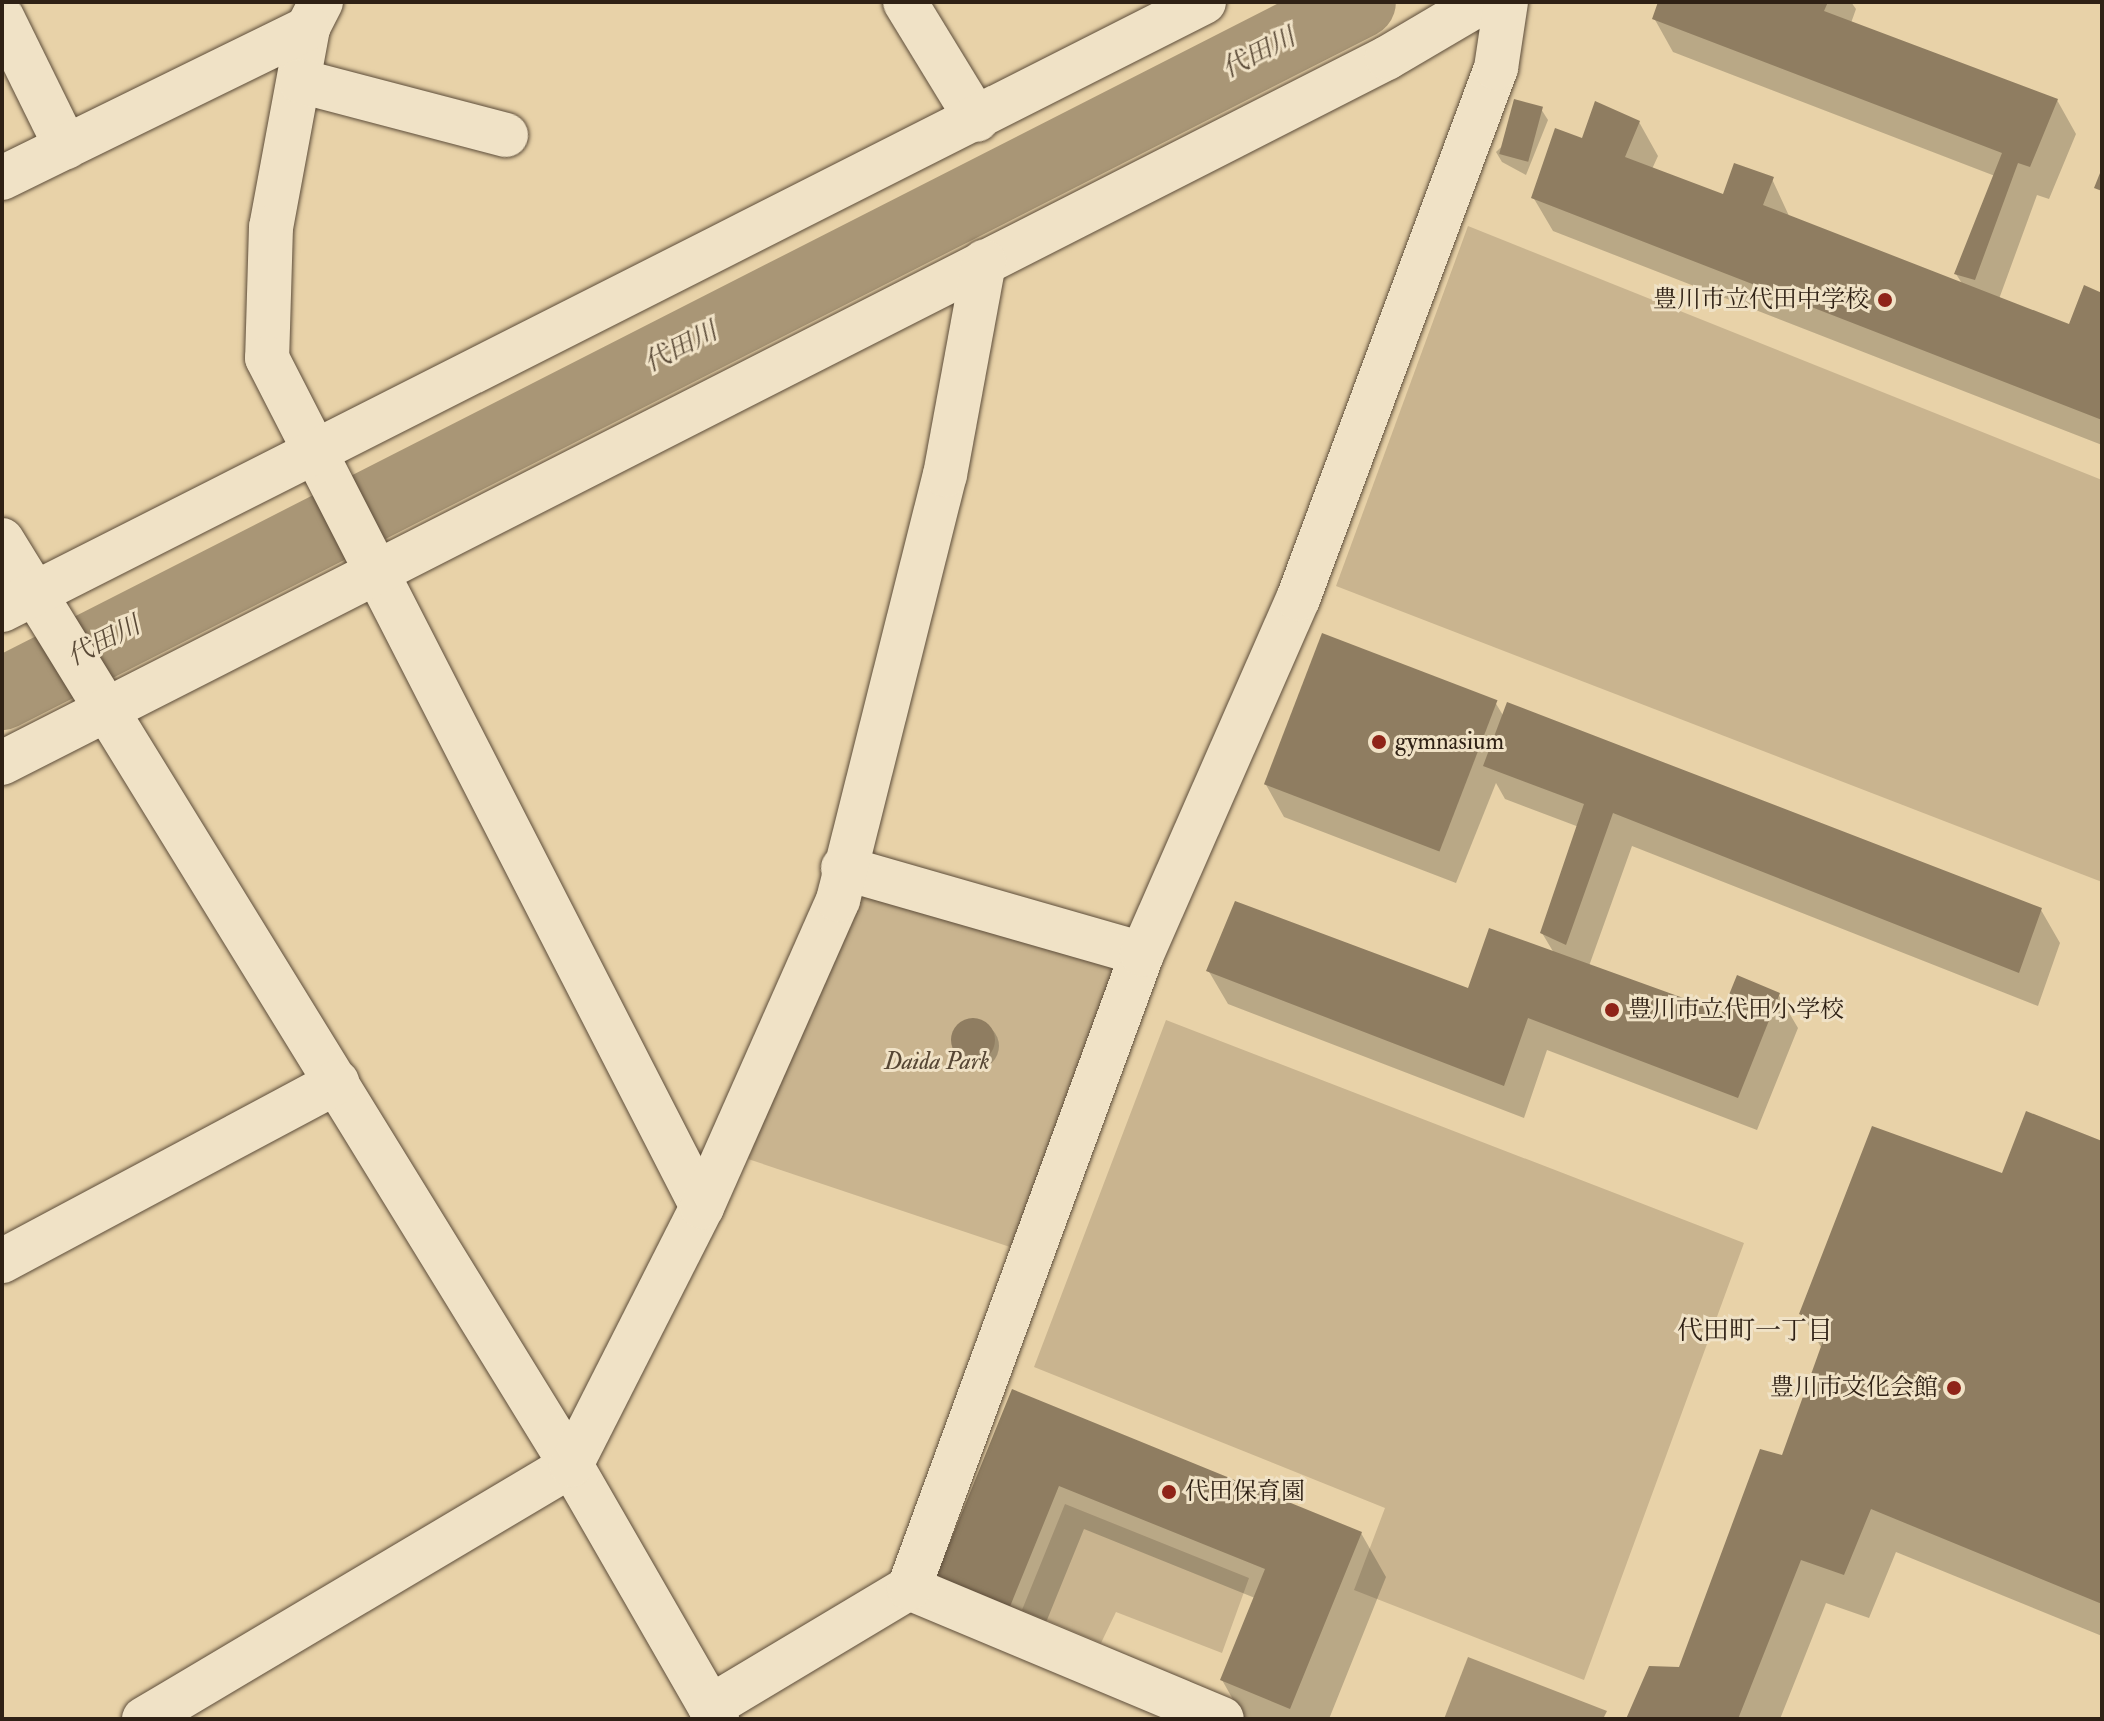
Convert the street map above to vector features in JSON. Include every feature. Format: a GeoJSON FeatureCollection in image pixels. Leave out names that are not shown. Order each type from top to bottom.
{"type":"FeatureCollection","features":[{"type":"Feature","properties":{"kind":"street"},"geometry":{"type":"LineString","coordinates":[[905,2],[977,120]]}},
{"type":"Feature","properties":{"kind":"street"},"geometry":{"type":"LineString","coordinates":[[29,609],[322,464],[1204,2]]}},
{"type":"Feature","properties":{"kind":"street"},"geometry":{"type":"LineString","coordinates":[[2,763],[99,704],[373,559],[984,262],[1387,58],[1482,2]]}},
{"type":"Feature","properties":{"kind":"street"},"geometry":{"type":"LineString","coordinates":[[2,540],[29,609],[99,704],[337,1082],[571,1465],[714,1713],[909,1588],[1142,954],[1298,599],[1496,68],[1506,2]]}},
{"type":"Feature","properties":{"kind":"street"},"geometry":{"type":"LineString","coordinates":[[314,15],[271,227],[267,358],[373,559],[702,1207]]}},
{"type":"Feature","properties":{"kind":"street"},"geometry":{"type":"LineString","coordinates":[[2,178],[314,15]]}},
{"type":"Feature","properties":{"kind":"street"},"geometry":{"type":"LineString","coordinates":[[2,17],[66,147]]}},
{"type":"Feature","properties":{"kind":"street"},"geometry":{"type":"LineString","coordinates":[[300,81],[506,135]]}},
{"type":"Feature","properties":{"kind":"street"},"geometry":{"type":"LineString","coordinates":[[144,1719],[571,1465],[702,1207],[838,900],[843,868],[945,475],[984,262]]}},
{"type":"Feature","properties":{"kind":"street"},"geometry":{"type":"LineString","coordinates":[[843,868],[1142,954]]}},
{"type":"Feature","properties":{"kind":"street"},"geometry":{"type":"LineString","coordinates":[[2,1261],[337,1082]]}},
{"type":"Feature","properties":{"kind":"street"},"geometry":{"type":"LineString","coordinates":[[909,1588],[1222,1719]]}},
{"type":"Feature","properties":{"kind":"green space"},"geometry":{"type":"Polygon","coordinates":[[[1468,226],[2102,480],[2102,882],[1336,586],[1468,226]]]}},
{"type":"Feature","properties":{"kind":"green space","name":"Daida Park"},"geometry":{"type":"Polygon","coordinates":[[[871,893],[1107,960],[1118,980],[1010,1247],[748,1159],[856,904],[871,893]]]}},
{"type":"Feature","properties":{"kind":"green space"},"geometry":{"type":"Polygon","coordinates":[[[1166,1020],[1744,1243],[1584,1680],[1354,1590],[1385,1508],[1034,1367],[1166,1020]]]}},
{"type":"Feature","properties":{"kind":"green space"},"geometry":{"type":"Polygon","coordinates":[[[1065,1504],[1249,1578],[1222,1653],[1116,1612],[1101,1643],[1022,1610],[1065,1504]]]}},
{"type":"Feature","properties":{"kind":"shaded area"},"geometry":{"type":"Polygon","coordinates":[[[1468,1657],[1607,1711],[1603,1719],[1444,1719],[1468,1657]]]}},
{"type":"Feature","properties":{"kind":"building"},"geometry":{"type":"Polygon","coordinates":[[[1658,2],[1828,2],[1824,11],[2058,99],[2030,167],[2018,163],[1975,280],[1954,274],[2002,153],[1652,19],[1658,2]]]}},
{"type":"Feature","properties":{"kind":"building"},"geometry":{"type":"Polygon","coordinates":[[[1514,99],[1543,107],[1528,162],[1499,154],[1514,99]]]}},
{"type":"Feature","properties":{"kind":"building"},"geometry":{"type":"Polygon","coordinates":[[[1595,101],[1640,121],[1625,157],[1723,194],[1734,163],[1774,177],[1763,205],[2069,324],[2084,285],[2102,293],[2102,420],[1531,198],[1555,128],[1582,138],[1595,101]]]}},
{"type":"Feature","properties":{"kind":"building"},"geometry":{"type":"Polygon","coordinates":[[[2102,168],[2102,191],[2094,188],[2102,168]]]}},
{"type":"Feature","properties":{"kind":"building","name":"gymnasium"},"geometry":{"type":"Polygon","coordinates":[[[1322,633],[1498,700],[1439,852],[1264,784],[1322,633]]]}},
{"type":"Feature","properties":{"kind":"building"},"geometry":{"type":"Polygon","coordinates":[[[1507,702],[2042,908],[2019,973],[1613,813],[1566,945],[1540,933],[1584,804],[1483,766],[1507,702]]]}},
{"type":"Feature","properties":{"kind":"building"},"geometry":{"type":"Polygon","coordinates":[[[1235,901],[1468,988],[1489,928],[1722,1012],[1737,975],[1780,993],[1738,1098],[1528,1018],[1504,1086],[1206,971],[1235,901]]]}},
{"type":"Feature","properties":{"kind":"building"},"geometry":{"type":"Polygon","coordinates":[[[973,1018],[989,1024],[995,1040],[989,1056],[973,1062],[957,1056],[951,1040],[957,1024],[973,1018]]]}},
{"type":"Feature","properties":{"kind":"building","name":"豊川市文化会館"},"geometry":{"type":"Polygon","coordinates":[[[2026,1111],[2102,1141],[2102,1604],[1871,1509],[1844,1575],[1801,1560],[1738,1719],[1626,1719],[1649,1666],[1679,1667],[1760,1449],[1782,1455],[1828,1327],[1799,1314],[1872,1126],[2002,1173],[2026,1111]]]}},
{"type":"Feature","properties":{"kind":"building"},"geometry":{"type":"Polygon","coordinates":[[[1012,1389],[1362,1532],[1290,1709],[1220,1680],[1265,1569],[1059,1486],[1009,1609],[935,1579],[1012,1389]]]}},
{"type":"Feature","properties":{"kind":"waterway","name":"代田川"},"geometry":{"type":"LineString","coordinates":[[2,694],[1360,2]]}},
{"type":"Feature","properties":{"kind":"place","name":"豊川市立代田中学校"},"geometry":{"type":"Point","coordinates":[1885,300]}},
{"type":"Feature","properties":{"kind":"place","name":"gymnasium"},"geometry":{"type":"Point","coordinates":[1379,742]}},
{"type":"Feature","properties":{"kind":"place","name":"豊川市立代田小学校"},"geometry":{"type":"Point","coordinates":[1612,1010]}},
{"type":"Feature","properties":{"kind":"place","name":"豊川市文化会館"},"geometry":{"type":"Point","coordinates":[1954,1388]}},
{"type":"Feature","properties":{"kind":"place","name":"代田保育園"},"geometry":{"type":"Point","coordinates":[1169,1492]}},
{"type":"Feature","properties":{"kind":"district","name":"代田町一丁目"},"geometry":{"type":"Point","coordinates":[1755,1332]}}]}
